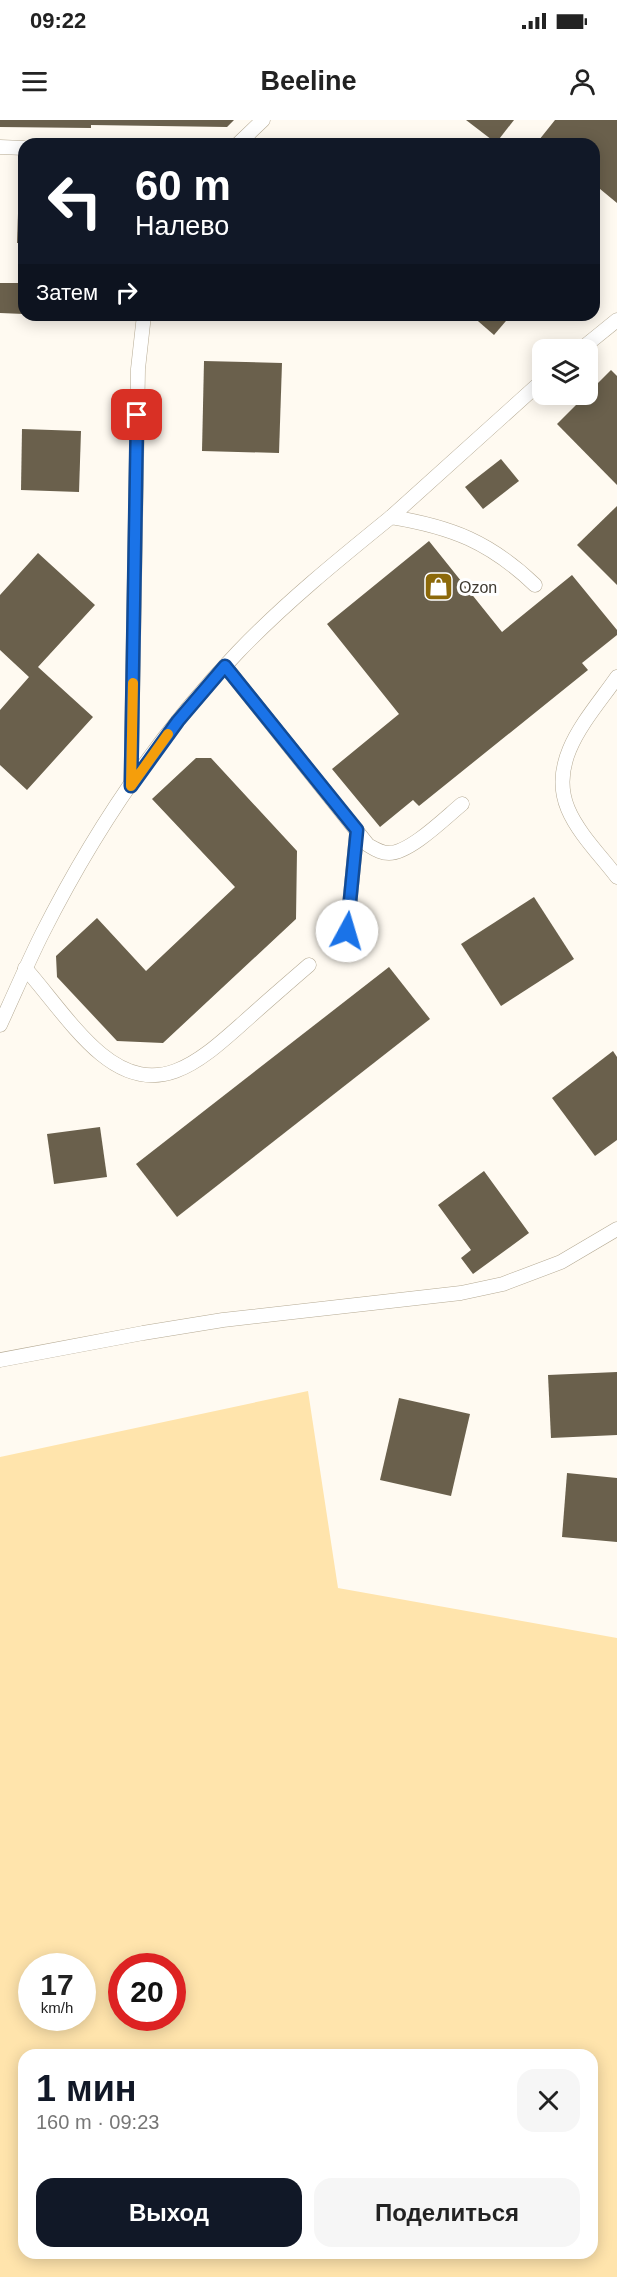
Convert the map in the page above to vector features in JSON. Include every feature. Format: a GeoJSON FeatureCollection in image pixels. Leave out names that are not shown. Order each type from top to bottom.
{"type":"FeatureCollection","features":[{"type":"Feature","properties":{"kind":"lane"},"geometry":{"type":"LineString","coordinates":[[244,138],[263,120]]}},
{"type":"Feature","properties":{"kind":"lane"},"geometry":{"type":"LineString","coordinates":[[0,147],[18,148]]}},
{"type":"Feature","properties":{"kind":"lane"},"geometry":{"type":"LineString","coordinates":[[594,339],[617,320]]}},
{"type":"Feature","properties":{"kind":"lane"},"geometry":{"type":"LineString","coordinates":[[131,786],[138,369],[143,321]]}},
{"type":"Feature","properties":{"kind":"lane"},"geometry":{"type":"LineString","coordinates":[[0,1025],[25,968],[69,885],[131,786],[178,721],[225,666],[304,589],[391,517],[532,390]]}},
{"type":"Feature","properties":{"kind":"lane"},"geometry":{"type":"LineString","coordinates":[[391,517],[427,523],[462,533],[498,552],[535,585]]}},
{"type":"Feature","properties":{"kind":"lane"},"geometry":{"type":"LineString","coordinates":[[225,666],[368,845],[380,852],[392,853],[406,849],[462,804]]}},
{"type":"Feature","properties":{"kind":"lane"},"geometry":{"type":"LineString","coordinates":[[617,677],[570,744],[562,770],[562,792],[568,811],[617,877]]}},
{"type":"Feature","properties":{"kind":"lane"},"geometry":{"type":"LineString","coordinates":[[347,931],[357,830]]}},
{"type":"Feature","properties":{"kind":"lane"},"geometry":{"type":"LineString","coordinates":[[25,968],[99,1053],[117,1065],[136,1073],[154,1075],[172,1073],[201,1060],[309,965]]}},
{"type":"Feature","properties":{"kind":"lane"},"geometry":{"type":"LineString","coordinates":[[0,1360],[101,1340],[223,1320],[461,1293],[503,1284],[561,1262],[617,1229]]}},
{"type":"Feature","properties":{"kind":"shaded area"},"geometry":{"type":"Polygon","coordinates":[[[308,1391],[338,1588],[617,1638],[617,2277],[0,2277],[0,1457],[308,1391]]]}},
{"type":"Feature","properties":{"kind":"building"},"geometry":{"type":"Polygon","coordinates":[[[0,120],[234,120],[227,127],[91,125],[91,128],[0,127],[0,120]]]}},
{"type":"Feature","properties":{"kind":"building"},"geometry":{"type":"Polygon","coordinates":[[[466,120],[514,120],[500,138],[489,138],[466,120]]]}},
{"type":"Feature","properties":{"kind":"building"},"geometry":{"type":"Polygon","coordinates":[[[555,120],[617,120],[617,203],[600,189],[600,138],[541,138],[555,120]]]}},
{"type":"Feature","properties":{"kind":"building"},"geometry":{"type":"Polygon","coordinates":[[[0,283],[18,283],[18,314],[0,313],[0,283]]]}},
{"type":"Feature","properties":{"kind":"building"},"geometry":{"type":"Polygon","coordinates":[[[478,321],[506,321],[494,335],[478,321]]]}},
{"type":"Feature","properties":{"kind":"building"},"geometry":{"type":"Polygon","coordinates":[[[204,361],[282,363],[279,453],[202,451],[204,361]]]}},
{"type":"Feature","properties":{"kind":"building"},"geometry":{"type":"Polygon","coordinates":[[[611,370],[617,376],[617,485],[557,424],[576,405],[598,405],[598,383],[611,370]]]}},
{"type":"Feature","properties":{"kind":"building"},"geometry":{"type":"Polygon","coordinates":[[[22,429],[81,431],[79,492],[21,490],[22,429]]]}},
{"type":"Feature","properties":{"kind":"building"},"geometry":{"type":"Polygon","coordinates":[[[501,459],[519,481],[483,509],[465,487],[501,459]]]}},
{"type":"Feature","properties":{"kind":"building"},"geometry":{"type":"Polygon","coordinates":[[[617,506],[617,585],[577,545],[617,506]]]}},
{"type":"Feature","properties":{"kind":"building"},"geometry":{"type":"Polygon","coordinates":[[[429,541],[502,632],[572,575],[617,630],[617,635],[582,663],[588,670],[419,806],[413,800],[380,827],[332,769],[399,714],[327,624],[429,541]]]}},
{"type":"Feature","properties":{"kind":"building"},"geometry":{"type":"Polygon","coordinates":[[[38,553],[95,605],[38,667],[93,717],[27,790],[0,765],[0,710],[29,677],[0,650],[0,595],[38,553]]]}},
{"type":"Feature","properties":{"kind":"building"},"geometry":{"type":"Polygon","coordinates":[[[196,758],[211,758],[297,851],[296,919],[163,1043],[117,1041],[57,977],[56,956],[97,918],[146,971],[235,887],[152,799],[196,758]]]}},
{"type":"Feature","properties":{"kind":"building"},"geometry":{"type":"Polygon","coordinates":[[[534,897],[574,959],[501,1006],[461,944],[534,897]]]}},
{"type":"Feature","properties":{"kind":"building"},"geometry":{"type":"Polygon","coordinates":[[[389,967],[430,1019],[177,1217],[136,1164],[389,967]]]}},
{"type":"Feature","properties":{"kind":"building"},"geometry":{"type":"Polygon","coordinates":[[[613,1051],[617,1057],[617,1140],[595,1156],[552,1098],[613,1051]]]}},
{"type":"Feature","properties":{"kind":"building"},"geometry":{"type":"Polygon","coordinates":[[[100,1127],[107,1177],[54,1184],[47,1134],[100,1127]]]}},
{"type":"Feature","properties":{"kind":"building"},"geometry":{"type":"Polygon","coordinates":[[[484,1171],[529,1233],[473,1274],[461,1258],[471,1250],[438,1205],[484,1171]]]}},
{"type":"Feature","properties":{"kind":"building"},"geometry":{"type":"Polygon","coordinates":[[[617,1372],[617,1435],[551,1438],[548,1375],[617,1372]]]}},
{"type":"Feature","properties":{"kind":"building"},"geometry":{"type":"Polygon","coordinates":[[[399,1398],[470,1414],[451,1496],[380,1480],[399,1398]]]}},
{"type":"Feature","properties":{"kind":"building"},"geometry":{"type":"Polygon","coordinates":[[[567,1473],[617,1478],[617,1542],[562,1537],[567,1473]]]}},
{"type":"Feature","properties":{"kind":"slow traffic"},"geometry":{"type":"LineString","coordinates":[[133,683],[131,786],[168,734]]}},
{"type":"Feature","properties":{"kind":"place","name":"Ozon"},"geometry":{"type":"Point","coordinates":[438,587]}},
{"type":"Feature","properties":{"kind":"route"},"geometry":{"type":"LineString","coordinates":[[137,415],[131,786],[178,721],[225,666],[357,830],[347,931]]}}]}
